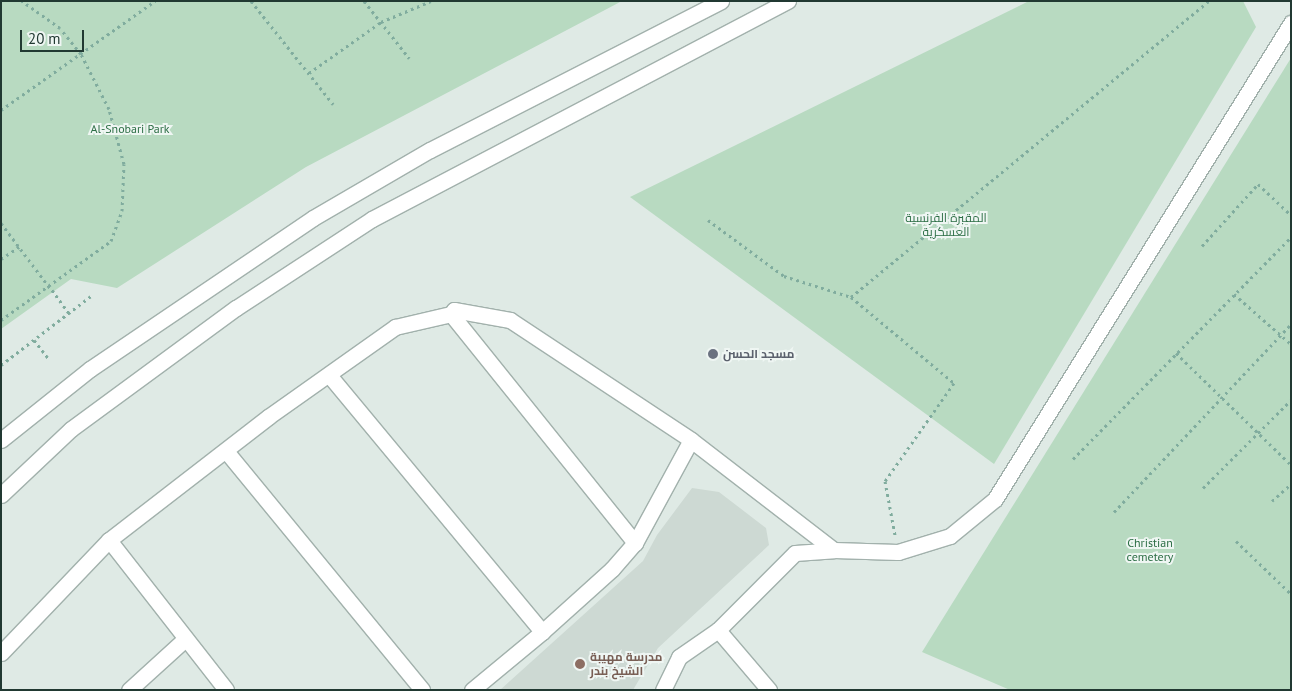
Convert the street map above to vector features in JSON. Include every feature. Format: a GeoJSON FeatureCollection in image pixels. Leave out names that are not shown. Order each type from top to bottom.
{"type":"FeatureCollection","features":[{"type":"Feature","properties":{"kind":"street"},"geometry":{"type":"LineString","coordinates":[[1,440],[90,369],[314,218],[430,150],[721,1]]}},
{"type":"Feature","properties":{"kind":"street"},"geometry":{"type":"LineString","coordinates":[[1,495],[71,429],[236,308],[372,219],[788,1]]}},
{"type":"Feature","properties":{"kind":"street"},"geometry":{"type":"LineString","coordinates":[[662,690],[679,657],[718,630],[795,553],[834,550],[898,552],[950,536],[996,499],[1291,24]]}},
{"type":"Feature","properties":{"kind":"street"},"geometry":{"type":"LineString","coordinates":[[1,652],[108,540],[268,417],[394,327],[451,314],[454,310],[510,320],[691,440],[834,550]]}},
{"type":"Feature","properties":{"kind":"street"},"geometry":{"type":"LineString","coordinates":[[451,314],[635,543]]}},
{"type":"Feature","properties":{"kind":"street"},"geometry":{"type":"LineString","coordinates":[[329,375],[542,632]]}},
{"type":"Feature","properties":{"kind":"street"},"geometry":{"type":"LineString","coordinates":[[472,690],[542,632],[612,569],[635,543],[691,440]]}},
{"type":"Feature","properties":{"kind":"street"},"geometry":{"type":"LineString","coordinates":[[226,451],[422,690]]}},
{"type":"Feature","properties":{"kind":"street"},"geometry":{"type":"LineString","coordinates":[[108,540],[226,690]]}},
{"type":"Feature","properties":{"kind":"street"},"geometry":{"type":"LineString","coordinates":[[718,630],[769,690]]}},
{"type":"Feature","properties":{"kind":"street"},"geometry":{"type":"LineString","coordinates":[[129,690],[185,639]]}},
{"type":"Feature","properties":{"kind":"path"},"geometry":{"type":"LineString","coordinates":[[1,320],[51,289],[110,241],[122,211],[124,164],[109,109],[81,54],[60,28],[22,1]]}},
{"type":"Feature","properties":{"kind":"path"},"geometry":{"type":"LineString","coordinates":[[1,110],[155,1]]}},
{"type":"Feature","properties":{"kind":"path"},"geometry":{"type":"LineString","coordinates":[[251,1],[333,104]]}},
{"type":"Feature","properties":{"kind":"path"},"geometry":{"type":"LineString","coordinates":[[364,1],[409,58]]}},
{"type":"Feature","properties":{"kind":"path"},"geometry":{"type":"LineString","coordinates":[[309,73],[381,22],[431,1]]}},
{"type":"Feature","properties":{"kind":"path"},"geometry":{"type":"LineString","coordinates":[[851,297],[1209,1]]}},
{"type":"Feature","properties":{"kind":"path"},"geometry":{"type":"LineString","coordinates":[[1202,246],[1258,184],[1291,215]]}},
{"type":"Feature","properties":{"kind":"path"},"geometry":{"type":"LineString","coordinates":[[708,220],[784,276],[851,297],[954,383],[885,481],[898,552]]}},
{"type":"Feature","properties":{"kind":"path"},"geometry":{"type":"LineString","coordinates":[[1,223],[69,313]]}},
{"type":"Feature","properties":{"kind":"path"},"geometry":{"type":"LineString","coordinates":[[1073,458],[1291,237]]}},
{"type":"Feature","properties":{"kind":"path"},"geometry":{"type":"LineString","coordinates":[[1,259],[19,246]]}},
{"type":"Feature","properties":{"kind":"path"},"geometry":{"type":"LineString","coordinates":[[1234,294],[1291,344]]}},
{"type":"Feature","properties":{"kind":"path"},"geometry":{"type":"LineString","coordinates":[[2,363],[91,296]]}},
{"type":"Feature","properties":{"kind":"path"},"geometry":{"type":"LineString","coordinates":[[1114,512],[1291,324]]}},
{"type":"Feature","properties":{"kind":"path"},"geometry":{"type":"LineString","coordinates":[[34,340],[48,358]]}},
{"type":"Feature","properties":{"kind":"path"},"geometry":{"type":"LineString","coordinates":[[1176,353],[1291,464]]}},
{"type":"Feature","properties":{"kind":"path"},"geometry":{"type":"LineString","coordinates":[[1203,488],[1291,400]]}},
{"type":"Feature","properties":{"kind":"path"},"geometry":{"type":"LineString","coordinates":[[1272,501],[1291,484]]}},
{"type":"Feature","properties":{"kind":"path"},"geometry":{"type":"LineString","coordinates":[[1236,541],[1291,594]]}},
{"type":"Feature","properties":{"kind":"shaded area"},"geometry":{"type":"Polygon","coordinates":[[[692,488],[719,492],[766,528],[769,545],[658,648],[633,690],[500,690],[643,561],[657,535],[692,488]]]}},
{"type":"Feature","properties":{"kind":"green space","name":"Al-Snobari Park"},"geometry":{"type":"Polygon","coordinates":[[[1,1],[622,1],[306,167],[117,288],[71,279],[1,329],[1,1]]]}},
{"type":"Feature","properties":{"kind":"green space","name":"المقبرة الفرنسية العسكرية"},"geometry":{"type":"Polygon","coordinates":[[[1029,1],[1243,1],[1256,27],[994,464],[630,197],[1029,1]]]}},
{"type":"Feature","properties":{"kind":"green space","name":"Christian cemetery"},"geometry":{"type":"Polygon","coordinates":[[[1291,58],[1291,690],[1010,690],[922,652],[1291,58]]]}},
{"type":"Feature","properties":{"kind":"place","name":"مسجد الحسن"},"geometry":{"type":"Point","coordinates":[713,354]}},
{"type":"Feature","properties":{"kind":"place","name":"مدرسة مهيبة الشيخ بندر"},"geometry":{"type":"Point","coordinates":[580,664]}}]}
